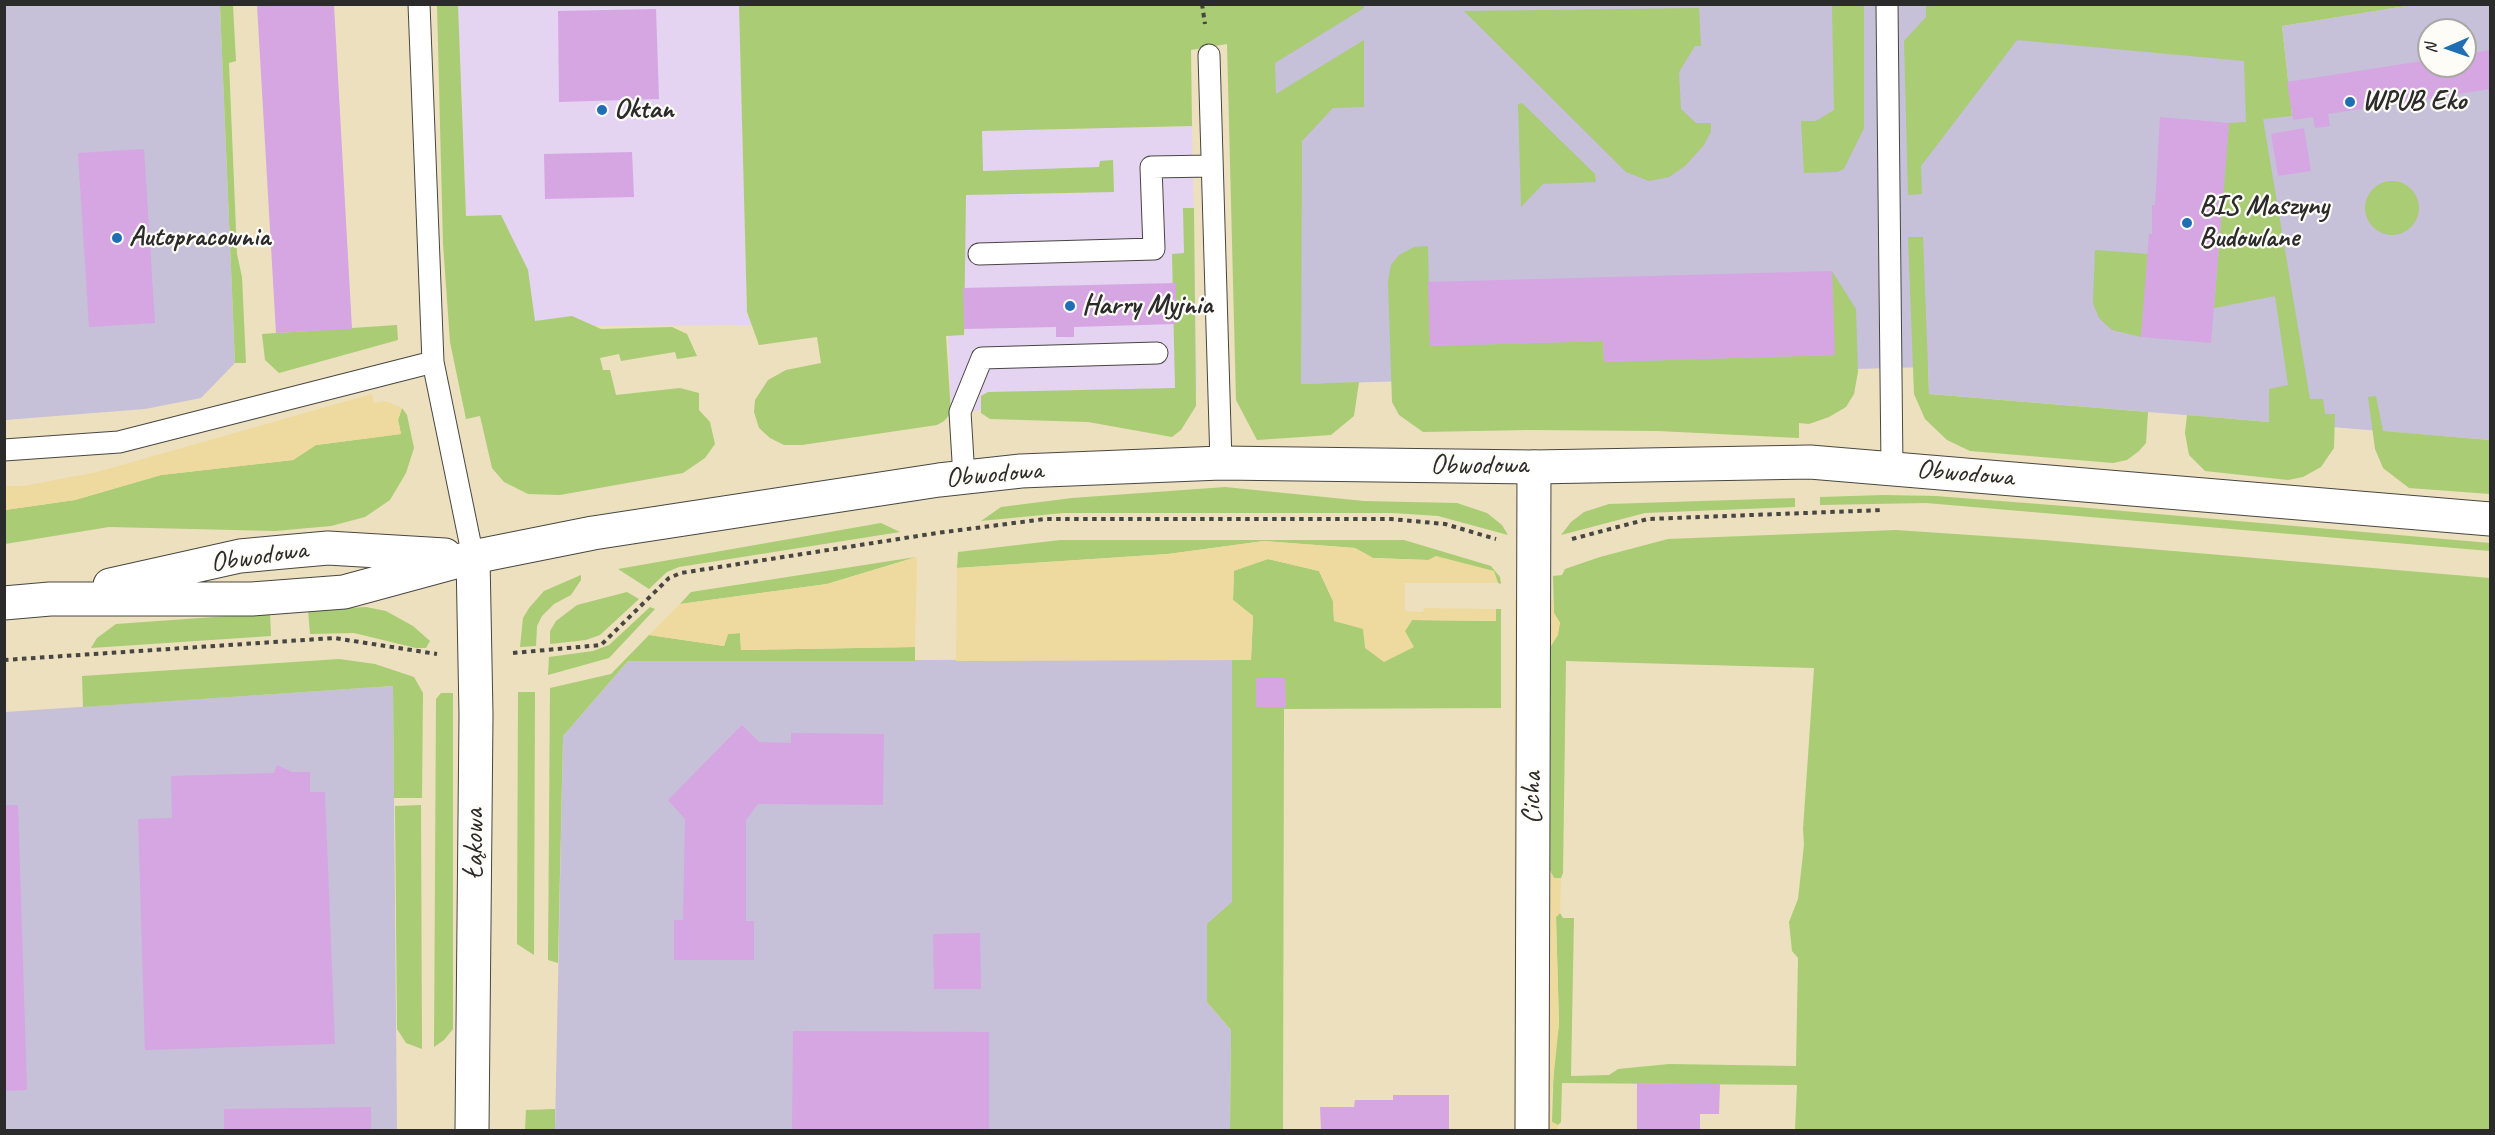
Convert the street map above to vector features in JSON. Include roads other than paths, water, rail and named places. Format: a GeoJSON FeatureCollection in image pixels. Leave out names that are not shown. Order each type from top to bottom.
{"type":"FeatureCollection","features":[{"type":"Feature","properties":{"kind":"main road","name":"Obwodowa"},"geometry":{"type":"LineString","coordinates":[[4,603],[50,599],[252,599],[344,592],[473,557],[602,531],[964,477],[1021,471],[1221,463],[1534,466],[1810,462],[2490,519]]}},
{"type":"Feature","properties":{"kind":"main road","name":"Cicha"},"geometry":{"type":"LineString","coordinates":[[1532,1131],[1534,466]]}},
{"type":"Feature","properties":{"kind":"main road","name":"Obwodowa"},"geometry":{"type":"LineString","coordinates":[[50,599],[240,556],[328,549],[473,557]]}},
{"type":"Feature","properties":{"kind":"main road","name":"Łąkowa"},"geometry":{"type":"LineString","coordinates":[[472,1131],[476,715],[473,557]]}},
{"type":"Feature","properties":{"kind":"lane"},"geometry":{"type":"LineString","coordinates":[[419,4],[433,362],[473,557]]}},
{"type":"Feature","properties":{"kind":"lane"},"geometry":{"type":"LineString","coordinates":[[1887,4],[1892,468]]}},
{"type":"Feature","properties":{"kind":"lane"},"geometry":{"type":"LineString","coordinates":[[1209,54],[1221,463]]}},
{"type":"Feature","properties":{"kind":"lane"},"geometry":{"type":"LineString","coordinates":[[979,254],[1154,249],[1151,167],[1212,166]]}},
{"type":"Feature","properties":{"kind":"lane"},"geometry":{"type":"LineString","coordinates":[[964,477],[960,412],[982,358],[1157,352]]}},
{"type":"Feature","properties":{"kind":"lane"},"geometry":{"type":"LineString","coordinates":[[4,450],[119,442],[433,362]]}},
{"type":"Feature","properties":{"kind":"place","name":"WPUB Eko"},"geometry":{"type":"Point","coordinates":[2350,102]}},
{"type":"Feature","properties":{"kind":"place","name":"Oktan"},"geometry":{"type":"Point","coordinates":[602,110]}},
{"type":"Feature","properties":{"kind":"place","name":"BIS Maszyny Budowlane"},"geometry":{"type":"Point","coordinates":[2187,223]}},
{"type":"Feature","properties":{"kind":"place","name":"Autopracownia"},"geometry":{"type":"Point","coordinates":[117,238]}},
{"type":"Feature","properties":{"kind":"place","name":"Harry Myjnia"},"geometry":{"type":"Point","coordinates":[1070,306]}}]}
